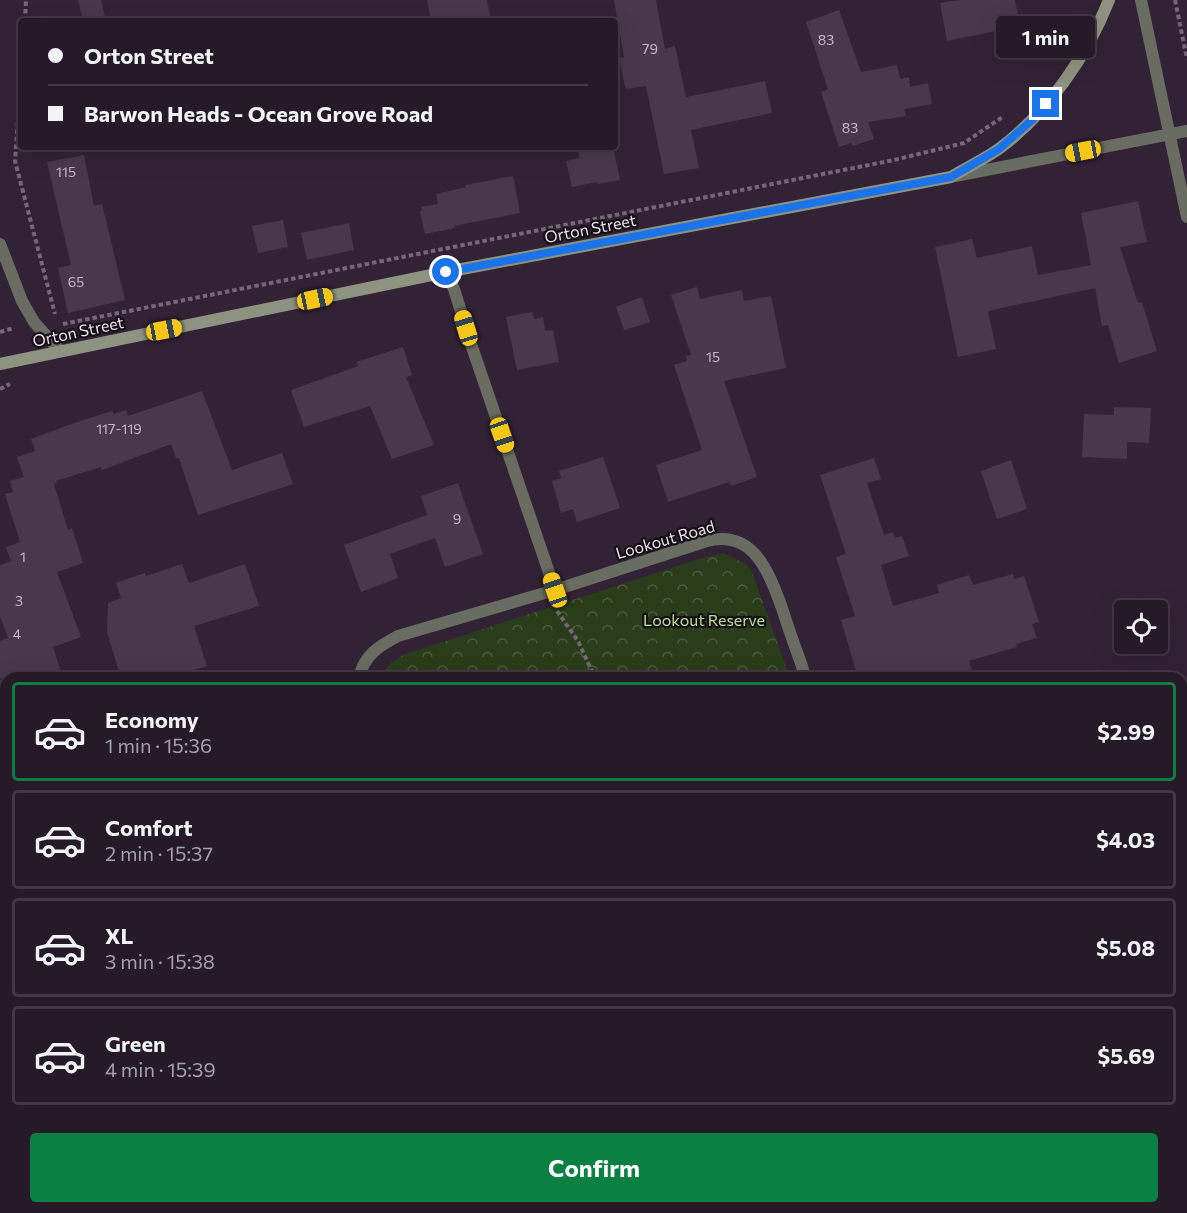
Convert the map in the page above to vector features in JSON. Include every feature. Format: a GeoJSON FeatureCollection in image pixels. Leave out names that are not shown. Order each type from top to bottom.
{"type":"FeatureCollection","features":[{"type":"Feature","properties":{"kind":"main road"},"geometry":{"type":"LineString","coordinates":[[951,177],[999,149],[1032,120],[1060,87],[1094,36],[1109,0]]}},
{"type":"Feature","properties":{"kind":"main road","name":"Orton Street"},"geometry":{"type":"LineString","coordinates":[[0,364],[446,272],[951,177]]}},
{"type":"Feature","properties":{"kind":"street"},"geometry":{"type":"LineString","coordinates":[[1141,0],[1187,217]]}},
{"type":"Feature","properties":{"kind":"street","name":"Orton Street"},"geometry":{"type":"LineString","coordinates":[[951,177],[1187,131]]}},
{"type":"Feature","properties":{"kind":"street"},"geometry":{"type":"LineString","coordinates":[[0,244],[17,291],[34,322],[60,351]]}},
{"type":"Feature","properties":{"kind":"street"},"geometry":{"type":"LineString","coordinates":[[446,272],[454,289],[550,591]]}},
{"type":"Feature","properties":{"kind":"street","name":"Lookout Road"},"geometry":{"type":"LineString","coordinates":[[361,672],[367,657],[380,645],[398,636],[723,538],[748,548],[765,567],[804,672]]}},
{"type":"Feature","properties":{"kind":"path"},"geometry":{"type":"LineString","coordinates":[[25,18],[26,0]]}},
{"type":"Feature","properties":{"kind":"path"},"geometry":{"type":"LineString","coordinates":[[1175,0],[1187,59]]}},
{"type":"Feature","properties":{"kind":"path"},"geometry":{"type":"LineString","coordinates":[[18,119],[15,161],[56,314],[63,325],[894,160],[964,142],[1006,114]]}},
{"type":"Feature","properties":{"kind":"path"},"geometry":{"type":"LineString","coordinates":[[0,332],[56,314]]}},
{"type":"Feature","properties":{"kind":"path"},"geometry":{"type":"LineString","coordinates":[[550,591],[558,613],[578,641],[592,672]]}},
{"type":"Feature","properties":{"kind":"green space","name":"Lookout Reserve"},"geometry":{"type":"Polygon","coordinates":[[[723,553],[746,564],[752,572],[788,672],[385,672],[390,664],[403,655],[723,553]]]}},
{"type":"Feature","properties":{"kind":"building"},"geometry":{"type":"Polygon","coordinates":[[[78,0],[101,0],[105,18],[82,18],[78,0]]]}},
{"type":"Feature","properties":{"kind":"building"},"geometry":{"type":"Polygon","coordinates":[[[427,0],[487,0],[490,18],[430,18],[427,0]]]}},
{"type":"Feature","properties":{"kind":"building"},"geometry":{"type":"Polygon","coordinates":[[[614,0],[656,0],[665,49],[675,46],[686,97],[765,81],[772,113],[691,130],[699,168],[664,174],[646,86],[627,89],[625,87],[619,58],[624,57],[614,0]]]}},
{"type":"Feature","properties":{"kind":"building"},"geometry":{"type":"Polygon","coordinates":[[[960,0],[1015,0],[1020,26],[947,41],[940,3],[960,0]]]}},
{"type":"Feature","properties":{"kind":"building"},"geometry":{"type":"Polygon","coordinates":[[[839,10],[861,72],[897,65],[900,79],[909,77],[910,87],[928,83],[932,104],[904,109],[906,116],[868,122],[874,139],[853,146],[851,143],[839,147],[821,92],[828,89],[806,22],[839,10]]]}},
{"type":"Feature","properties":{"kind":"building"},"geometry":{"type":"Polygon","coordinates":[[[578,150],[614,150],[620,180],[572,187],[566,161],[579,158],[578,150]]]}},
{"type":"Feature","properties":{"kind":"building"},"geometry":{"type":"Polygon","coordinates":[[[84,155],[94,206],[102,204],[125,300],[68,313],[58,268],[71,265],[47,162],[84,155]]]}},
{"type":"Feature","properties":{"kind":"building"},"geometry":{"type":"Polygon","coordinates":[[[513,176],[520,213],[425,234],[421,207],[438,204],[436,194],[466,187],[465,185],[513,176]]]}},
{"type":"Feature","properties":{"kind":"building"},"geometry":{"type":"Polygon","coordinates":[[[1138,201],[1147,242],[1120,247],[1138,303],[1142,302],[1157,351],[1119,363],[1108,325],[1102,326],[1095,288],[988,311],[996,349],[958,357],[935,247],[972,239],[977,258],[1032,246],[1038,275],[1091,265],[1081,213],[1138,201]]]}},
{"type":"Feature","properties":{"kind":"building"},"geometry":{"type":"Polygon","coordinates":[[[283,220],[288,247],[258,253],[252,226],[283,220]]]}},
{"type":"Feature","properties":{"kind":"building"},"geometry":{"type":"Polygon","coordinates":[[[349,223],[354,250],[307,260],[301,233],[349,223]]]}},
{"type":"Feature","properties":{"kind":"building"},"geometry":{"type":"Polygon","coordinates":[[[697,287],[700,299],[742,290],[744,301],[771,296],[786,368],[724,381],[757,477],[731,486],[729,482],[668,502],[656,465],[702,450],[674,365],[687,361],[686,356],[691,355],[671,295],[697,287]]]}},
{"type":"Feature","properties":{"kind":"building"},"geometry":{"type":"Polygon","coordinates":[[[642,297],[650,322],[624,330],[616,307],[642,297]]]}},
{"type":"Feature","properties":{"kind":"building"},"geometry":{"type":"Polygon","coordinates":[[[532,312],[534,319],[543,317],[545,331],[553,330],[559,362],[517,370],[506,317],[532,312]]]}},
{"type":"Feature","properties":{"kind":"building"},"geometry":{"type":"Polygon","coordinates":[[[403,347],[412,375],[406,377],[434,445],[392,459],[370,406],[304,427],[291,390],[358,366],[356,362],[403,347]]]}},
{"type":"Feature","properties":{"kind":"building"},"geometry":{"type":"Polygon","coordinates":[[[202,391],[232,470],[282,453],[293,484],[198,515],[179,458],[176,458],[171,444],[102,470],[101,467],[56,481],[57,483],[54,484],[68,530],[72,528],[83,563],[57,572],[81,637],[53,647],[61,672],[0,672],[0,641],[8,638],[0,616],[0,565],[11,561],[6,547],[20,542],[5,494],[13,492],[10,481],[24,477],[17,457],[35,451],[31,439],[112,411],[114,414],[126,410],[128,416],[202,391]]]}},
{"type":"Feature","properties":{"kind":"building"},"geometry":{"type":"Polygon","coordinates":[[[1114,407],[1151,408],[1149,443],[1127,442],[1127,459],[1082,457],[1084,414],[1114,415],[1114,407]]]}},
{"type":"Feature","properties":{"kind":"building"},"geometry":{"type":"Polygon","coordinates":[[[603,457],[620,508],[577,522],[573,509],[561,513],[552,481],[561,478],[559,471],[603,457]]]}},
{"type":"Feature","properties":{"kind":"building"},"geometry":{"type":"Polygon","coordinates":[[[874,458],[881,479],[867,483],[884,535],[893,532],[895,538],[902,536],[909,556],[881,565],[893,606],[939,593],[937,585],[969,575],[973,585],[1013,574],[1014,579],[1024,576],[1039,622],[1032,624],[1037,638],[1016,644],[1017,647],[969,661],[972,672],[856,672],[841,620],[855,616],[836,557],[846,554],[820,475],[874,458]]]}},
{"type":"Feature","properties":{"kind":"building"},"geometry":{"type":"Polygon","coordinates":[[[1011,460],[1027,509],[997,519],[981,471],[1011,460]]]}},
{"type":"Feature","properties":{"kind":"building"},"geometry":{"type":"Polygon","coordinates":[[[458,483],[483,554],[445,567],[435,538],[390,554],[398,578],[361,592],[344,545],[427,515],[421,496],[458,483]]]}},
{"type":"Feature","properties":{"kind":"building"},"geometry":{"type":"Polygon","coordinates":[[[182,564],[189,583],[245,564],[259,606],[194,626],[207,666],[187,672],[119,672],[107,632],[108,603],[121,598],[116,583],[145,573],[146,576],[182,564]]]}},
{"type":"Feature","properties":{"kind":"route"},"geometry":{"type":"LineString","coordinates":[[446,272],[951,177],[999,149],[1032,120],[1046,104]]}}]}
